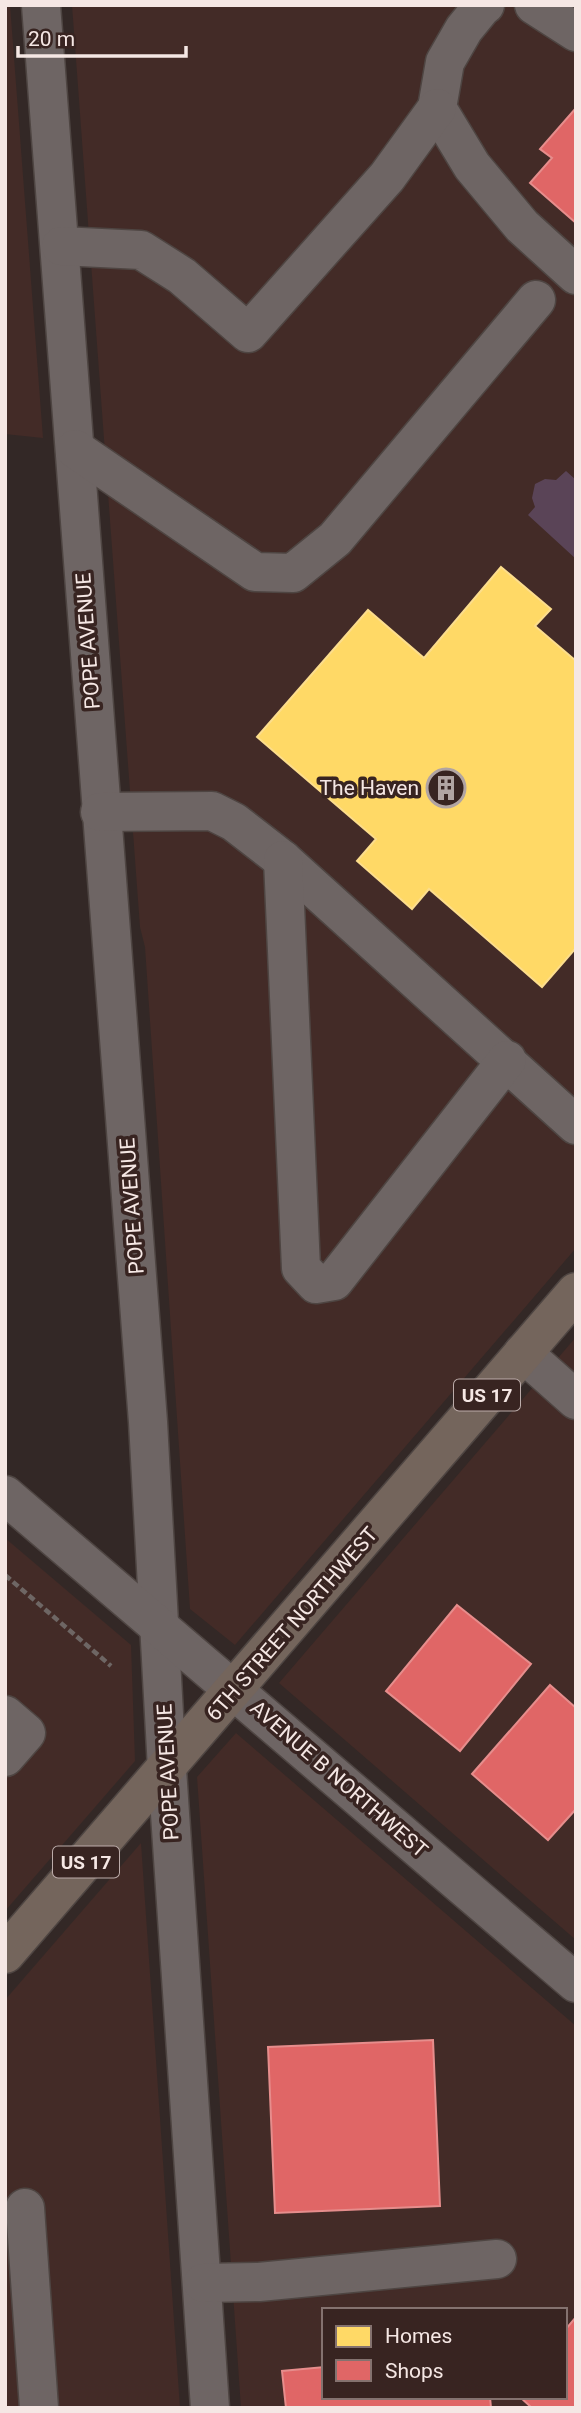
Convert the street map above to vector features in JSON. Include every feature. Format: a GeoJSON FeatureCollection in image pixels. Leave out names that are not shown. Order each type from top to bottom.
{"type":"FeatureCollection","features":[{"type":"Feature","properties":{"kind":"highway","name":"6TH STREET NORTHWEST"},"geometry":{"type":"LineString","coordinates":[[5,1954],[576,1292]]}},
{"type":"Feature","properties":{"kind":"street","name":"POPE AVENUE"},"geometry":{"type":"LineString","coordinates":[[41,5],[148,1422],[167,1769],[210,2408]]}},
{"type":"Feature","properties":{"kind":"street"},"geometry":{"type":"LineString","coordinates":[[61,246],[141,250],[182,276],[248,333],[387,177],[437,108],[445,62],[464,29],[485,5]]}},
{"type":"Feature","properties":{"kind":"street"},"geometry":{"type":"LineString","coordinates":[[534,5],[576,32]]}},
{"type":"Feature","properties":{"kind":"street"},"geometry":{"type":"LineString","coordinates":[[437,108],[472,166],[522,226],[576,275]]}},
{"type":"Feature","properties":{"kind":"street"},"geometry":{"type":"LineString","coordinates":[[75,449],[255,572],[293,573],[335,539],[536,300]]}},
{"type":"Feature","properties":{"kind":"street"},"geometry":{"type":"LineString","coordinates":[[100,811],[212,811],[234,822],[283,860],[576,1125]]}},
{"type":"Feature","properties":{"kind":"street"},"geometry":{"type":"LineString","coordinates":[[283,860],[301,1268],[316,1284],[334,1281],[507,1060]]}},
{"type":"Feature","properties":{"kind":"street"},"geometry":{"type":"LineString","coordinates":[[523,1353],[576,1401]]}},
{"type":"Feature","properties":{"kind":"street","name":"AVENUE B NORTHWEST"},"geometry":{"type":"LineString","coordinates":[[5,1495],[576,1983]]}},
{"type":"Feature","properties":{"kind":"street"},"geometry":{"type":"LineString","coordinates":[[5,1715],[26,1732],[5,1757]]}},
{"type":"Feature","properties":{"kind":"street"},"geometry":{"type":"LineString","coordinates":[[25,2208],[39,2408]]}},
{"type":"Feature","properties":{"kind":"street"},"geometry":{"type":"LineString","coordinates":[[202,2283],[259,2282],[497,2259]]}},
{"type":"Feature","properties":{"kind":"path"},"geometry":{"type":"LineString","coordinates":[[5,1575],[116,1670]]}},
{"type":"Feature","properties":{"kind":"shaded area"},"geometry":{"type":"Polygon","coordinates":[[[5,5],[10,5],[43,438],[5,434],[5,5]]]}},
{"type":"Feature","properties":{"kind":"shaded area"},"geometry":{"type":"Polygon","coordinates":[[[72,5],[576,5],[576,1248],[235,1645],[190,1609],[145,947],[140,927],[72,5]]]}},
{"type":"Feature","properties":{"kind":"shaded area"},"geometry":{"type":"Polygon","coordinates":[[[566,471],[576,480],[576,559],[528,515],[535,507],[532,498],[535,484],[545,479],[556,480],[566,471]]]}},
{"type":"Feature","properties":{"kind":"shaded area"},"geometry":{"type":"Polygon","coordinates":[[[576,1337],[576,1940],[279,1683],[576,1337]]]}},
{"type":"Feature","properties":{"kind":"shaded area"},"geometry":{"type":"Polygon","coordinates":[[[5,1538],[131,1645],[135,1761],[5,1911],[5,1538]]]}},
{"type":"Feature","properties":{"kind":"shaded area"},"geometry":{"type":"Polygon","coordinates":[[[236,1733],[576,2026],[576,2408],[241,2408],[197,1777],[236,1733]]]}},
{"type":"Feature","properties":{"kind":"shaded area"},"geometry":{"type":"Polygon","coordinates":[[[141,1843],[180,2408],[5,2408],[5,2000],[141,1843]]]}},
{"type":"Feature","properties":{"kind":"building: Homes","name":"The Haven"},"geometry":{"type":"Polygon","coordinates":[[[501,567],[551,609],[535,626],[576,661],[576,948],[542,987],[429,889],[412,909],[357,861],[376,839],[257,737],[368,610],[424,658],[501,567]]]}},
{"type":"Feature","properties":{"kind":"building: Shops"},"geometry":{"type":"Polygon","coordinates":[[[576,108],[576,223],[530,183],[552,158],[540,149],[576,108]]]}},
{"type":"Feature","properties":{"kind":"building: Shops"},"geometry":{"type":"Polygon","coordinates":[[[457,1605],[531,1664],[460,1751],[386,1691],[457,1605]]]}},
{"type":"Feature","properties":{"kind":"building: Shops"},"geometry":{"type":"Polygon","coordinates":[[[550,1685],[576,1708],[576,1809],[548,1840],[472,1774],[550,1685]]]}},
{"type":"Feature","properties":{"kind":"building: Shops"},"geometry":{"type":"Polygon","coordinates":[[[433,2040],[440,2206],[275,2213],[268,2047],[433,2040]]]}},
{"type":"Feature","properties":{"kind":"building: Shops"},"geometry":{"type":"Polygon","coordinates":[[[576,2317],[576,2408],[532,2408],[522,2399],[567,2399],[567,2328],[576,2317]]]}},
{"type":"Feature","properties":{"kind":"building: Shops"},"geometry":{"type":"Polygon","coordinates":[[[322,2367],[322,2399],[490,2399],[491,2408],[286,2408],[282,2371],[322,2367]]]}},
{"type":"Feature","properties":{"kind":"place","name":"The Haven"},"geometry":{"type":"Point","coordinates":[446,788]}}]}
